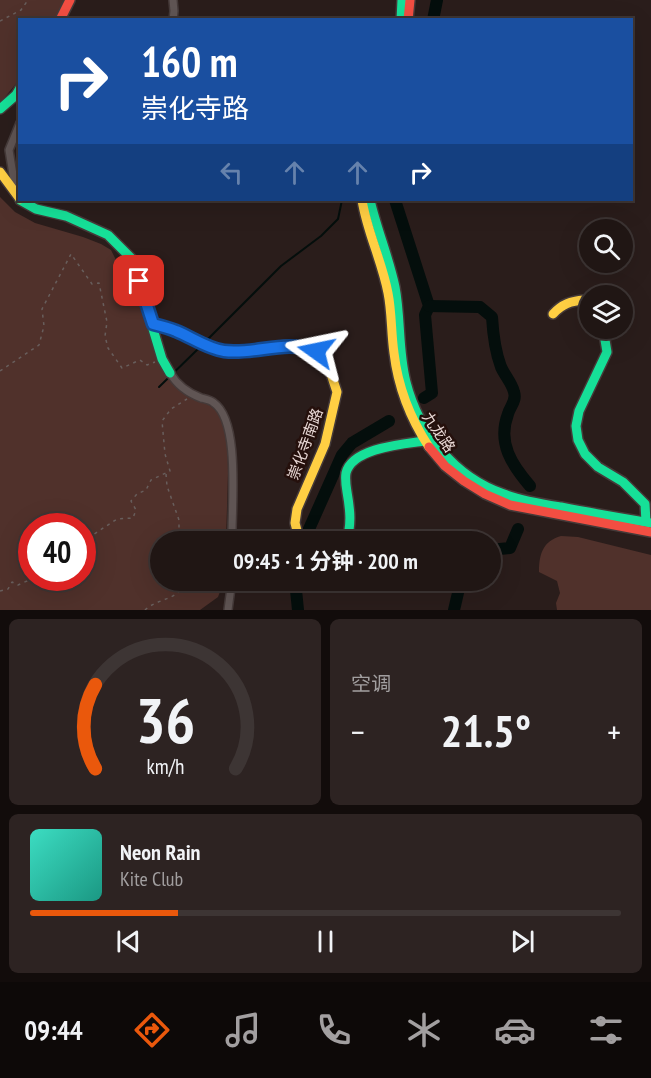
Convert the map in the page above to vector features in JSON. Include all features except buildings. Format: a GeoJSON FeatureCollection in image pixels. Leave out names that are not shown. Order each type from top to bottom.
{"type":"FeatureCollection","features":[{"type":"Feature","properties":{"kind":"street"},"geometry":{"type":"LineString","coordinates":[[61,18],[70,0]]}},
{"type":"Feature","properties":{"kind":"street"},"geometry":{"type":"LineString","coordinates":[[172,0],[173,18]]}},
{"type":"Feature","properties":{"kind":"street"},"geometry":{"type":"LineString","coordinates":[[401,18],[402,0]]}},
{"type":"Feature","properties":{"kind":"street"},"geometry":{"type":"LineString","coordinates":[[408,18],[410,0]]}},
{"type":"Feature","properties":{"kind":"street"},"geometry":{"type":"LineString","coordinates":[[0,109],[18,92]]}},
{"type":"Feature","properties":{"kind":"street"},"geometry":{"type":"LineString","coordinates":[[18,128],[9,150],[18,194]]}},
{"type":"Feature","properties":{"kind":"street"},"geometry":{"type":"LineString","coordinates":[[0,172],[18,198]]}},
{"type":"Feature","properties":{"kind":"street"},"geometry":{"type":"LineString","coordinates":[[22,201],[36,209],[66,216],[108,235],[132,259],[162,359],[171,375],[192,394],[214,403],[226,417],[232,449],[232,531]]}},
{"type":"Feature","properties":{"kind":"street","name":"九龙路"},"geometry":{"type":"LineString","coordinates":[[362,201],[367,224],[386,281],[394,354],[404,401],[424,441],[451,473],[488,497],[510,505],[651,532]]}},
{"type":"Feature","properties":{"kind":"street","name":"九龙路"},"geometry":{"type":"LineString","coordinates":[[370,201],[395,288],[406,382],[416,411],[430,437],[444,455],[486,487],[513,497],[649,523]]}},
{"type":"Feature","properties":{"kind":"street"},"geometry":{"type":"LineString","coordinates":[[553,314],[560,305],[579,300]]}},
{"type":"Feature","properties":{"kind":"street","name":"崇化寺南路"},"geometry":{"type":"LineString","coordinates":[[153,324],[175,330],[221,351],[246,352],[287,345],[303,346],[316,351],[328,365],[338,392],[325,444],[297,509],[295,523],[297,531]]}},
{"type":"Feature","properties":{"kind":"street"},"geometry":{"type":"LineString","coordinates":[[606,339],[607,352],[579,408],[575,421],[576,436],[584,453],[597,466],[615,477],[645,504],[649,523]]}},
{"type":"Feature","properties":{"kind":"street"},"geometry":{"type":"LineString","coordinates":[[350,531],[352,515],[346,474],[349,465],[359,456],[424,441]]}},
{"type":"Feature","properties":{"kind":"street"},"geometry":{"type":"LineString","coordinates":[[228,610],[231,591]]}},
{"type":"Feature","properties":{"kind":"path"},"geometry":{"type":"LineString","coordinates":[[0,21],[21,10],[28,0]]}},
{"type":"Feature","properties":{"kind":"path"},"geometry":{"type":"LineString","coordinates":[[0,371],[39,345],[44,326],[42,309],[71,254],[92,284],[99,283],[108,322],[105,336],[108,348],[122,368],[140,360],[147,365],[162,359]]}},
{"type":"Feature","properties":{"kind":"path"},"geometry":{"type":"LineString","coordinates":[[96,533],[117,519],[133,518],[136,510],[131,501],[137,494],[146,490],[151,480],[170,471],[165,454],[162,421],[171,410],[192,394]]}},
{"type":"Feature","properties":{"kind":"path"},"geometry":{"type":"LineString","coordinates":[[165,473],[178,520],[178,531]]}},
{"type":"Feature","properties":{"kind":"path"},"geometry":{"type":"LineString","coordinates":[[0,591],[8,589],[12,582],[18,585]]}},
{"type":"Feature","properties":{"kind":"path"},"geometry":{"type":"LineString","coordinates":[[145,610],[181,591]]}},
{"type":"Feature","properties":{"kind":"shaded area"},"geometry":{"type":"Polygon","coordinates":[[[0,0],[73,0],[64,18],[18,18],[18,81],[0,103],[0,0]]]}},
{"type":"Feature","properties":{"kind":"shaded area"},"geometry":{"type":"Polygon","coordinates":[[[0,197],[15,212],[35,223],[83,237],[111,250],[123,274],[139,294],[155,350],[168,379],[180,391],[209,405],[227,420],[226,531],[150,531],[150,591],[220,591],[218,597],[200,610],[0,610],[0,197]]]}},
{"type":"Feature","properties":{"kind":"shaded area"},"geometry":{"type":"Polygon","coordinates":[[[561,536],[578,537],[651,555],[651,610],[557,610],[556,603],[560,593],[557,581],[539,572],[539,565],[546,545],[561,536]]]}},
{"type":"Feature","properties":{"kind":"waterway"},"geometry":{"type":"LineString","coordinates":[[433,18],[437,0]]}},
{"type":"Feature","properties":{"kind":"waterway"},"geometry":{"type":"LineString","coordinates":[[208,339],[281,266],[321,236],[338,219],[342,201]]}},
{"type":"Feature","properties":{"kind":"waterway"},"geometry":{"type":"LineString","coordinates":[[395,201],[429,306],[425,315],[432,393],[424,398]]}},
{"type":"Feature","properties":{"kind":"waterway"},"geometry":{"type":"LineString","coordinates":[[429,306],[480,307],[492,317],[499,361],[515,395],[505,425],[505,444],[512,462],[530,486]]}},
{"type":"Feature","properties":{"kind":"waterway"},"geometry":{"type":"LineString","coordinates":[[159,387],[199,348]]}},
{"type":"Feature","properties":{"kind":"waterway"},"geometry":{"type":"LineString","coordinates":[[308,531],[342,455],[352,443],[389,421]]}},
{"type":"Feature","properties":{"kind":"waterway"},"geometry":{"type":"LineString","coordinates":[[501,549],[510,548],[518,529]]}},
{"type":"Feature","properties":{"kind":"waterway"},"geometry":{"type":"LineString","coordinates":[[296,591],[298,610]]}},
{"type":"Feature","properties":{"kind":"waterway"},"geometry":{"type":"LineString","coordinates":[[454,610],[458,591]]}},
{"type":"Feature","properties":{"kind":"traffic: fast"},"geometry":{"type":"LineString","coordinates":[[401,18],[402,0]]}},
{"type":"Feature","properties":{"kind":"traffic: fast"},"geometry":{"type":"LineString","coordinates":[[0,109],[18,92]]}},
{"type":"Feature","properties":{"kind":"traffic: fast"},"geometry":{"type":"LineString","coordinates":[[22,201],[36,209],[66,216],[108,235],[132,259],[162,359],[170,373]]}},
{"type":"Feature","properties":{"kind":"traffic: fast"},"geometry":{"type":"LineString","coordinates":[[370,201],[395,287],[406,382],[420,418],[441,450],[469,476],[511,496],[651,523]]}},
{"type":"Feature","properties":{"kind":"traffic: fast"},"geometry":{"type":"LineString","coordinates":[[605,339],[607,352],[579,411],[576,426],[578,440],[585,454],[598,467],[623,482],[645,504],[646,522]]}},
{"type":"Feature","properties":{"kind":"traffic: fast"},"geometry":{"type":"LineString","coordinates":[[349,531],[350,517],[346,473],[350,465],[358,458],[379,449],[424,441]]}},
{"type":"Feature","properties":{"kind":"traffic: slow"},"geometry":{"type":"LineString","coordinates":[[0,172],[18,196]]}},
{"type":"Feature","properties":{"kind":"traffic: slow"},"geometry":{"type":"LineString","coordinates":[[362,201],[388,293],[398,378],[416,425],[429,447]]}},
{"type":"Feature","properties":{"kind":"traffic: slow"},"geometry":{"type":"LineString","coordinates":[[553,314],[563,305],[579,301]]}},
{"type":"Feature","properties":{"kind":"traffic: slow"},"geometry":{"type":"LineString","coordinates":[[153,324],[175,330],[221,351],[246,352],[287,345],[303,346],[316,351],[328,365],[337,392],[325,444],[297,509],[295,523],[297,531]]}},
{"type":"Feature","properties":{"kind":"traffic: jam"},"geometry":{"type":"LineString","coordinates":[[61,18],[70,0]]}},
{"type":"Feature","properties":{"kind":"traffic: jam"},"geometry":{"type":"LineString","coordinates":[[408,18],[410,0]]}},
{"type":"Feature","properties":{"kind":"traffic: jam"},"geometry":{"type":"LineString","coordinates":[[429,447],[445,466],[464,481],[485,494],[510,505],[651,532]]}},
{"type":"Feature","properties":{"kind":"route"},"geometry":{"type":"LineString","coordinates":[[139,281],[153,324],[175,330],[221,351],[246,352],[287,345],[303,346],[316,351]]}}]}
